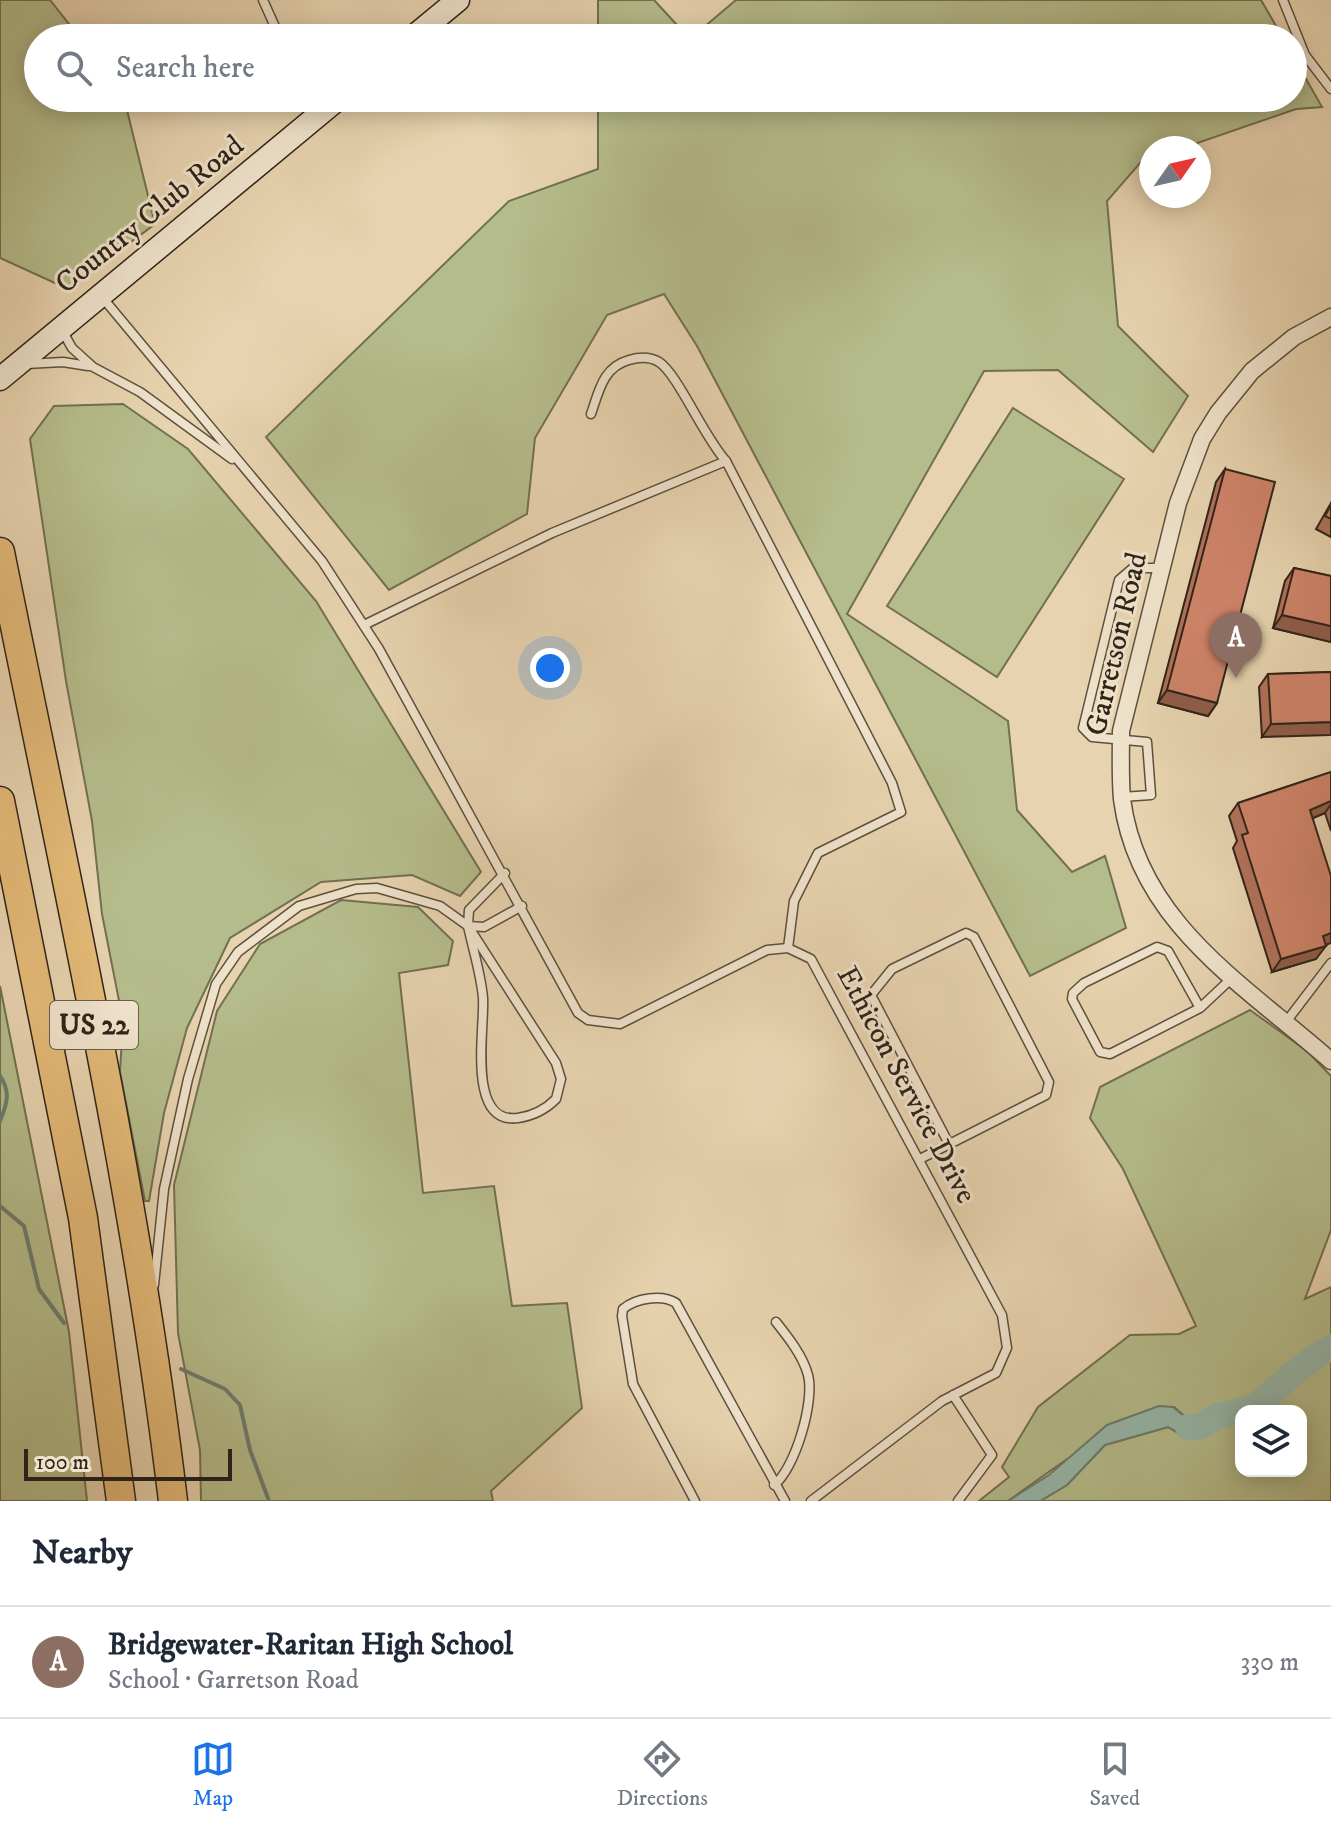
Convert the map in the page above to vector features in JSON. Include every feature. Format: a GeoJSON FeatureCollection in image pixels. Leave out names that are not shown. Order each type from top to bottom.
{"type":"FeatureCollection","features":[{"type":"Feature","properties":{"kind":"highway","name":"US 22"},"geometry":{"type":"LineString","coordinates":[[0,552],[151,1321],[173,1501]]}},
{"type":"Feature","properties":{"kind":"highway","name":"US 22"},"geometry":{"type":"LineString","coordinates":[[0,801],[83,1218],[121,1501]]}},
{"type":"Feature","properties":{"kind":"street"},"geometry":{"type":"LineString","coordinates":[[429,24],[458,0]]}},
{"type":"Feature","properties":{"kind":"street","name":"Country Club Road"},"geometry":{"type":"LineString","coordinates":[[0,379],[309,112]]}},
{"type":"Feature","properties":{"kind":"street","name":"Garretson Road"},"geometry":{"type":"LineString","coordinates":[[1331,317],[1270,355],[1218,413],[1189,467],[1121,731],[1122,797],[1131,838],[1160,902],[1183,932],[1331,1061]]}},
{"type":"Feature","properties":{"kind":"lane"},"geometry":{"type":"LineString","coordinates":[[263,0],[274,24]]}},
{"type":"Feature","properties":{"kind":"lane"},"geometry":{"type":"LineString","coordinates":[[1283,0],[1293,24]]}},
{"type":"Feature","properties":{"kind":"lane"},"geometry":{"type":"LineString","coordinates":[[1307,58],[1331,89]]}},
{"type":"Feature","properties":{"kind":"lane"},"geometry":{"type":"LineString","coordinates":[[100,295],[300,532],[364,625],[505,873],[578,1013],[605,1024],[620,1024],[767,950],[788,948],[794,901],[818,853],[901,812],[892,783],[726,461],[714,448],[678,385],[660,363],[641,357],[618,363],[603,378],[591,414]]}},
{"type":"Feature","properties":{"kind":"lane"},"geometry":{"type":"LineString","coordinates":[[61,327],[72,348],[93,367],[140,392],[244,468]]}},
{"type":"Feature","properties":{"kind":"lane"},"geometry":{"type":"LineString","coordinates":[[18,364],[63,362],[93,367]]}},
{"type":"Feature","properties":{"kind":"lane"},"geometry":{"type":"LineString","coordinates":[[364,625],[552,533],[726,461]]}},
{"type":"Feature","properties":{"kind":"lane"},"geometry":{"type":"LineString","coordinates":[[1122,797],[1151,795],[1147,742],[1092,737],[1083,728],[1119,580],[1133,568],[1162,568]]}},
{"type":"Feature","properties":{"kind":"lane"},"geometry":{"type":"LineString","coordinates":[[151,1321],[170,1162],[188,1079],[216,984],[230,962],[274,922],[299,906],[356,889],[377,888],[440,906],[468,926],[556,1063],[561,1079],[559,1092],[549,1106],[528,1116],[506,1118],[498,1114],[483,1092],[483,998],[468,926],[469,910],[505,873]]}},
{"type":"Feature","properties":{"kind":"lane"},"geometry":{"type":"LineString","coordinates":[[468,926],[484,927],[522,906]]}},
{"type":"Feature","properties":{"kind":"lane"},"geometry":{"type":"LineString","coordinates":[[920,1159],[1046,1095],[1050,1086],[974,937],[966,933],[892,969],[871,995],[949,1144]]}},
{"type":"Feature","properties":{"kind":"lane"},"geometry":{"type":"LineString","coordinates":[[1200,1008],[1168,951],[1157,947],[1084,983],[1073,993],[1072,999],[1100,1052],[1110,1054],[1200,1008],[1232,977]]}},
{"type":"Feature","properties":{"kind":"lane","name":"Ethicon Service Drive"},"geometry":{"type":"LineString","coordinates":[[788,948],[811,959],[883,1098],[920,1159],[1006,1326],[1007,1348],[996,1373],[953,1395],[811,1501]]}},
{"type":"Feature","properties":{"kind":"lane"},"geometry":{"type":"LineString","coordinates":[[1286,1022],[1331,963]]}},
{"type":"Feature","properties":{"kind":"lane"},"geometry":{"type":"LineString","coordinates":[[695,1501],[633,1384],[622,1316],[623,1309],[637,1300],[668,1298],[676,1303],[785,1501]]}},
{"type":"Feature","properties":{"kind":"lane"},"geometry":{"type":"LineString","coordinates":[[774,1485],[784,1478],[790,1464],[810,1391],[805,1368],[776,1322]]}},
{"type":"Feature","properties":{"kind":"lane"},"geometry":{"type":"LineString","coordinates":[[953,1395],[993,1459],[958,1501]]}},
{"type":"Feature","properties":{"kind":"green space"},"geometry":{"type":"Polygon","coordinates":[[[0,0],[50,0],[69,24],[24,24],[24,112],[127,112],[155,224],[68,289],[0,258],[0,0]]]}},
{"type":"Feature","properties":{"kind":"green space"},"geometry":{"type":"Polygon","coordinates":[[[598,0],[654,0],[676,24],[598,24],[598,0]]]}},
{"type":"Feature","properties":{"kind":"green space"},"geometry":{"type":"Polygon","coordinates":[[[736,0],[1261,0],[1275,24],[708,24],[736,0]]]}},
{"type":"Feature","properties":{"kind":"green space"},"geometry":{"type":"Polygon","coordinates":[[[1307,81],[1322,107],[1307,108],[1307,81]]]}},
{"type":"Feature","properties":{"kind":"green space"},"geometry":{"type":"Polygon","coordinates":[[[598,112],[1287,112],[1211,138],[1139,136],[1139,164],[1107,201],[1118,326],[1188,396],[1153,452],[1058,370],[984,371],[847,614],[1008,721],[1017,810],[1072,872],[1105,856],[1126,928],[1030,976],[697,346],[664,294],[607,315],[535,438],[527,514],[389,590],[266,437],[509,201],[598,169],[598,112]]]}},
{"type":"Feature","properties":{"kind":"green space"},"geometry":{"type":"Polygon","coordinates":[[[123,404],[188,449],[316,601],[481,872],[460,896],[412,875],[321,882],[230,938],[187,1028],[164,1113],[149,1201],[145,1201],[120,1072],[123,1021],[102,914],[92,821],[66,681],[30,439],[54,406],[123,404]]]}},
{"type":"Feature","properties":{"kind":"green space"},"geometry":{"type":"Polygon","coordinates":[[[1013,408],[1124,479],[997,677],[887,606],[1013,408]]]}},
{"type":"Feature","properties":{"kind":"green space"},"geometry":{"type":"Polygon","coordinates":[[[341,900],[418,907],[453,941],[448,965],[399,973],[423,1193],[494,1186],[512,1306],[567,1303],[582,1408],[491,1491],[493,1501],[201,1501],[200,1450],[178,1333],[174,1185],[217,1011],[260,944],[341,900]]]}},
{"type":"Feature","properties":{"kind":"green space"},"geometry":{"type":"Polygon","coordinates":[[[0,986],[69,1332],[87,1501],[0,1501],[0,986]]]}},
{"type":"Feature","properties":{"kind":"green space"},"geometry":{"type":"Polygon","coordinates":[[[1250,1010],[1307,1051],[1331,1076],[1331,1230],[1305,1299],[1331,1287],[1331,1501],[1040,1501],[1067,1485],[1105,1445],[1168,1427],[1178,1433],[1216,1417],[1191,1422],[1174,1407],[1067,1459],[1008,1501],[979,1501],[1009,1477],[1002,1467],[1038,1407],[1130,1335],[1179,1334],[1196,1326],[1123,1169],[1090,1118],[1100,1087],[1250,1010]]]}},
{"type":"Feature","properties":{"kind":"shaded area"},"geometry":{"type":"Polygon","coordinates":[[[1159,1406],[1173,1407],[1191,1422],[1218,1416],[1195,1433],[1182,1433],[1168,1427],[1105,1445],[1067,1485],[1040,1501],[1008,1501],[1049,1475],[1107,1425],[1159,1406]]]}},
{"type":"Feature","properties":{"kind":"building"},"geometry":{"type":"Polygon","coordinates":[[[1225,469],[1275,482],[1217,703],[1167,690],[1225,469]]]}},
{"type":"Feature","properties":{"kind":"building"},"geometry":{"type":"Polygon","coordinates":[[[1331,505],[1331,519],[1325,516],[1331,505]]]}},
{"type":"Feature","properties":{"kind":"building"},"geometry":{"type":"Polygon","coordinates":[[[1294,568],[1331,576],[1331,626],[1282,615],[1294,568]]]}},
{"type":"Feature","properties":{"kind":"building"},"geometry":{"type":"Polygon","coordinates":[[[1331,672],[1331,722],[1271,724],[1268,674],[1331,672]]]}},
{"type":"Feature","properties":{"kind":"building"},"geometry":{"type":"Polygon","coordinates":[[[1331,772],[1331,801],[1310,810],[1331,876],[1331,933],[1323,936],[1326,946],[1281,959],[1242,835],[1248,833],[1238,803],[1331,772]]]}},
{"type":"Feature","properties":{"kind":"waterway"},"geometry":{"type":"LineString","coordinates":[[0,1076],[7,1098],[0,1121]]}},
{"type":"Feature","properties":{"kind":"waterway"},"geometry":{"type":"LineString","coordinates":[[0,1206],[24,1226],[39,1289],[64,1323]]}},
{"type":"Feature","properties":{"kind":"waterway"},"geometry":{"type":"LineString","coordinates":[[1188,1427],[1199,1427],[1218,1416],[1254,1408],[1301,1367],[1331,1347]]}},
{"type":"Feature","properties":{"kind":"waterway"},"geometry":{"type":"LineString","coordinates":[[181,1369],[225,1389],[240,1405],[250,1450],[269,1501]]}},
{"type":"Feature","properties":{"kind":"place","name":"Bridgewater-Raritan High School"},"geometry":{"type":"Point","coordinates":[1236,678]}}]}
